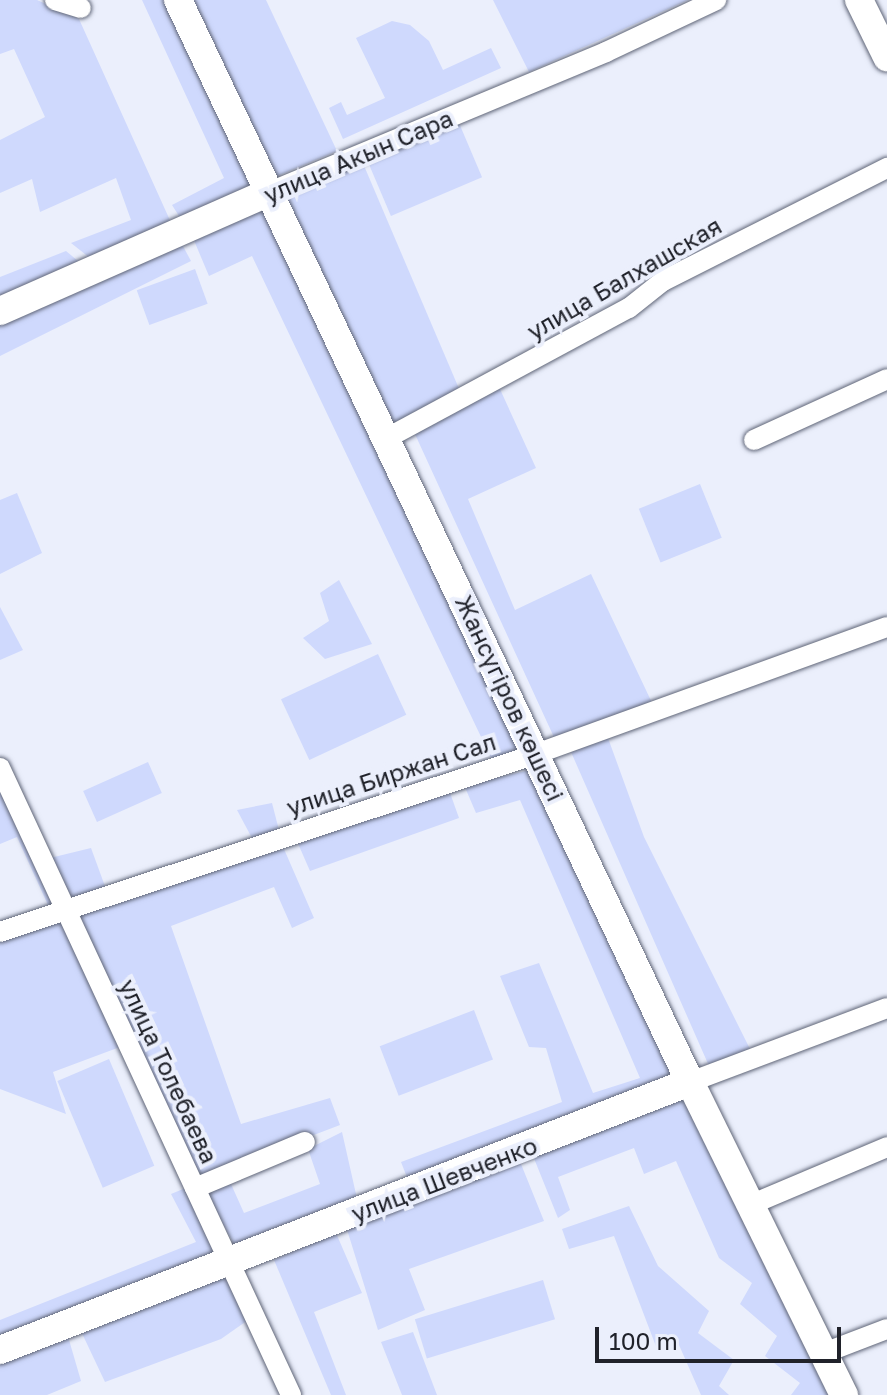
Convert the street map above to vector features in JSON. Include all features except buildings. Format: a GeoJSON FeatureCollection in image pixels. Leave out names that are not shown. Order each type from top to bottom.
{"type":"FeatureCollection","features":[{"type":"Feature","properties":{"kind":"main road","name":"Жансүгіров көшесі"},"geometry":{"type":"LineString","coordinates":[[178,0],[389,437],[690,1082],[844,1395]]}},
{"type":"Feature","properties":{"kind":"main road"},"geometry":{"type":"LineString","coordinates":[[859,0],[887,57]]}},
{"type":"Feature","properties":{"kind":"main road","name":"улица Акын Сара"},"geometry":{"type":"LineString","coordinates":[[0,311],[270,192]]}},
{"type":"Feature","properties":{"kind":"main road","name":"улица Шевченко"},"geometry":{"type":"LineString","coordinates":[[0,1350],[690,1082]]}},
{"type":"Feature","properties":{"kind":"street"},"geometry":{"type":"LineString","coordinates":[[55,0],[81,8]]}},
{"type":"Feature","properties":{"kind":"street","name":"улица Акын Сара"},"geometry":{"type":"LineString","coordinates":[[270,192],[606,52],[716,0]]}},
{"type":"Feature","properties":{"kind":"street","name":"улица Балхашская"},"geometry":{"type":"LineString","coordinates":[[389,437],[629,308],[663,281],[887,168]]}},
{"type":"Feature","properties":{"kind":"street"},"geometry":{"type":"LineString","coordinates":[[754,440],[887,379]]}},
{"type":"Feature","properties":{"kind":"street","name":"улица Биржан Сал"},"geometry":{"type":"LineString","coordinates":[[0,932],[536,754],[887,627]]}},
{"type":"Feature","properties":{"kind":"street","name":"улица Толебаева"},"geometry":{"type":"LineString","coordinates":[[0,768],[291,1395]]}},
{"type":"Feature","properties":{"kind":"street","name":"улица Шевченко"},"geometry":{"type":"LineString","coordinates":[[690,1082],[887,1008]]}},
{"type":"Feature","properties":{"kind":"street"},"geometry":{"type":"LineString","coordinates":[[195,1188],[305,1142]]}},
{"type":"Feature","properties":{"kind":"street"},"geometry":{"type":"LineString","coordinates":[[750,1205],[887,1147]]}},
{"type":"Feature","properties":{"kind":"street"},"geometry":{"type":"LineString","coordinates":[[824,1353],[887,1329]]}},
{"type":"Feature","properties":{"kind":"shaded area"},"geometry":{"type":"Polygon","coordinates":[[[0,0],[37,0],[79,19],[173,227],[95,262],[71,243],[131,220],[116,178],[40,212],[32,179],[0,193],[0,140],[45,117],[14,49],[0,54],[0,0]]]}},
{"type":"Feature","properties":{"kind":"shaded area"},"geometry":{"type":"Polygon","coordinates":[[[142,0],[170,0],[260,190],[184,224],[172,205],[224,178],[142,0]]]}},
{"type":"Feature","properties":{"kind":"shaded area"},"geometry":{"type":"Polygon","coordinates":[[[191,0],[266,0],[337,151],[275,177],[191,0]]]}},
{"type":"Feature","properties":{"kind":"shaded area"},"geometry":{"type":"Polygon","coordinates":[[[493,0],[688,0],[529,72],[493,0]]]}},
{"type":"Feature","properties":{"kind":"shaded area"},"geometry":{"type":"Polygon","coordinates":[[[392,21],[410,25],[429,41],[443,70],[491,48],[501,68],[343,139],[329,108],[341,102],[347,115],[385,98],[356,38],[392,21]]]}},
{"type":"Feature","properties":{"kind":"shaded area"},"geometry":{"type":"Polygon","coordinates":[[[459,123],[482,177],[391,216],[368,162],[459,123]]]}},
{"type":"Feature","properties":{"kind":"shaded area"},"geometry":{"type":"Polygon","coordinates":[[[362,161],[460,391],[391,429],[279,195],[362,161]]]}},
{"type":"Feature","properties":{"kind":"shaded area"},"geometry":{"type":"Polygon","coordinates":[[[267,198],[529,749],[493,762],[252,256],[209,276],[190,231],[267,198]]]}},
{"type":"Feature","properties":{"kind":"shaded area"},"geometry":{"type":"Polygon","coordinates":[[[178,237],[191,261],[0,356],[0,317],[178,237]]]}},
{"type":"Feature","properties":{"kind":"shaded area"},"geometry":{"type":"Polygon","coordinates":[[[66,251],[84,266],[0,303],[0,277],[66,251]]]}},
{"type":"Feature","properties":{"kind":"shaded area"},"geometry":{"type":"Polygon","coordinates":[[[195,269],[208,304],[149,325],[137,290],[195,269]]]}},
{"type":"Feature","properties":{"kind":"shaded area"},"geometry":{"type":"Polygon","coordinates":[[[499,387],[536,468],[468,499],[515,610],[591,574],[654,707],[558,746],[414,432],[499,387]]]}},
{"type":"Feature","properties":{"kind":"shaded area"},"geometry":{"type":"Polygon","coordinates":[[[700,484],[722,538],[661,563],[639,509],[700,484]]]}},
{"type":"Feature","properties":{"kind":"shaded area"},"geometry":{"type":"Polygon","coordinates":[[[17,493],[42,553],[0,574],[0,500],[17,493]]]}},
{"type":"Feature","properties":{"kind":"shaded area"},"geometry":{"type":"Polygon","coordinates":[[[339,580],[372,644],[325,659],[303,638],[329,621],[320,593],[339,580]]]}},
{"type":"Feature","properties":{"kind":"shaded area"},"geometry":{"type":"Polygon","coordinates":[[[0,607],[23,650],[0,660],[0,607]]]}},
{"type":"Feature","properties":{"kind":"shaded area"},"geometry":{"type":"Polygon","coordinates":[[[378,654],[406,715],[309,760],[281,699],[378,654]]]}},
{"type":"Feature","properties":{"kind":"shaded area"},"geometry":{"type":"Polygon","coordinates":[[[608,738],[644,837],[750,1049],[709,1066],[571,752],[608,738]]]}},
{"type":"Feature","properties":{"kind":"shaded area"},"geometry":{"type":"Polygon","coordinates":[[[148,762],[162,793],[97,822],[83,791],[148,762]]]}},
{"type":"Feature","properties":{"kind":"shaded area"},"geometry":{"type":"Polygon","coordinates":[[[535,769],[680,1079],[410,1185],[401,1162],[562,1102],[546,1048],[529,1047],[500,976],[539,963],[593,1093],[640,1078],[520,800],[476,813],[464,785],[535,769]]]}},
{"type":"Feature","properties":{"kind":"shaded area"},"geometry":{"type":"Polygon","coordinates":[[[0,777],[59,903],[48,905],[17,837],[0,844],[0,777]]]}},
{"type":"Feature","properties":{"kind":"shaded area"},"geometry":{"type":"Polygon","coordinates":[[[449,790],[459,818],[310,871],[296,839],[449,790]]]}},
{"type":"Feature","properties":{"kind":"shaded area"},"geometry":{"type":"Polygon","coordinates":[[[272,803],[280,834],[253,840],[237,810],[272,803]]]}},
{"type":"Feature","properties":{"kind":"shaded area"},"geometry":{"type":"Polygon","coordinates":[[[91,848],[106,889],[65,900],[50,858],[91,848]]]}},
{"type":"Feature","properties":{"kind":"shaded area"},"geometry":{"type":"Polygon","coordinates":[[[284,849],[314,918],[292,928],[274,887],[171,926],[241,1124],[330,1098],[340,1125],[198,1179],[73,910],[284,849]]]}},
{"type":"Feature","properties":{"kind":"shaded area"},"geometry":{"type":"Polygon","coordinates":[[[63,918],[128,1044],[53,1072],[66,1114],[0,1089],[0,941],[63,918]]]}},
{"type":"Feature","properties":{"kind":"shaded area"},"geometry":{"type":"Polygon","coordinates":[[[474,1010],[493,1059],[399,1096],[380,1046],[474,1010]]]}},
{"type":"Feature","properties":{"kind":"shaded area"},"geometry":{"type":"Polygon","coordinates":[[[109,1059],[154,1166],[103,1188],[57,1081],[109,1059]]]}},
{"type":"Feature","properties":{"kind":"shaded area"},"geometry":{"type":"Polygon","coordinates":[[[689,1093],[838,1395],[791,1395],[800,1383],[765,1356],[777,1336],[740,1304],[752,1283],[719,1258],[676,1161],[644,1174],[634,1148],[558,1177],[570,1210],[558,1218],[531,1151],[689,1093]]]}},
{"type":"Feature","properties":{"kind":"shaded area"},"geometry":{"type":"Polygon","coordinates":[[[342,1132],[358,1203],[238,1252],[205,1190],[231,1184],[244,1213],[320,1184],[308,1149],[342,1132]]]}},
{"type":"Feature","properties":{"kind":"shaded area"},"geometry":{"type":"Polygon","coordinates":[[[519,1159],[544,1221],[409,1269],[425,1310],[378,1330],[345,1223],[519,1159]]]}},
{"type":"Feature","properties":{"kind":"shaded area"},"geometry":{"type":"Polygon","coordinates":[[[188,1187],[222,1261],[0,1343],[0,1320],[196,1242],[171,1194],[188,1187]]]}},
{"type":"Feature","properties":{"kind":"shaded area"},"geometry":{"type":"Polygon","coordinates":[[[629,1206],[658,1266],[709,1311],[698,1333],[734,1360],[719,1386],[729,1395],[701,1395],[679,1345],[657,1349],[614,1236],[569,1249],[562,1229],[629,1206]]]}},
{"type":"Feature","properties":{"kind":"shaded area"},"geometry":{"type":"Polygon","coordinates":[[[336,1233],[362,1293],[314,1312],[346,1395],[331,1395],[274,1260],[336,1233]]]}},
{"type":"Feature","properties":{"kind":"shaded area"},"geometry":{"type":"Polygon","coordinates":[[[227,1275],[248,1320],[221,1339],[105,1382],[79,1327],[227,1275]]]}},
{"type":"Feature","properties":{"kind":"shaded area"},"geometry":{"type":"Polygon","coordinates":[[[543,1280],[555,1319],[427,1358],[415,1319],[543,1280]]]}},
{"type":"Feature","properties":{"kind":"shaded area"},"geometry":{"type":"Polygon","coordinates":[[[413,1332],[437,1395],[402,1395],[381,1342],[413,1332]]]}},
{"type":"Feature","properties":{"kind":"shaded area"},"geometry":{"type":"Polygon","coordinates":[[[67,1333],[81,1381],[47,1395],[0,1395],[0,1359],[67,1333]]]}}]}
